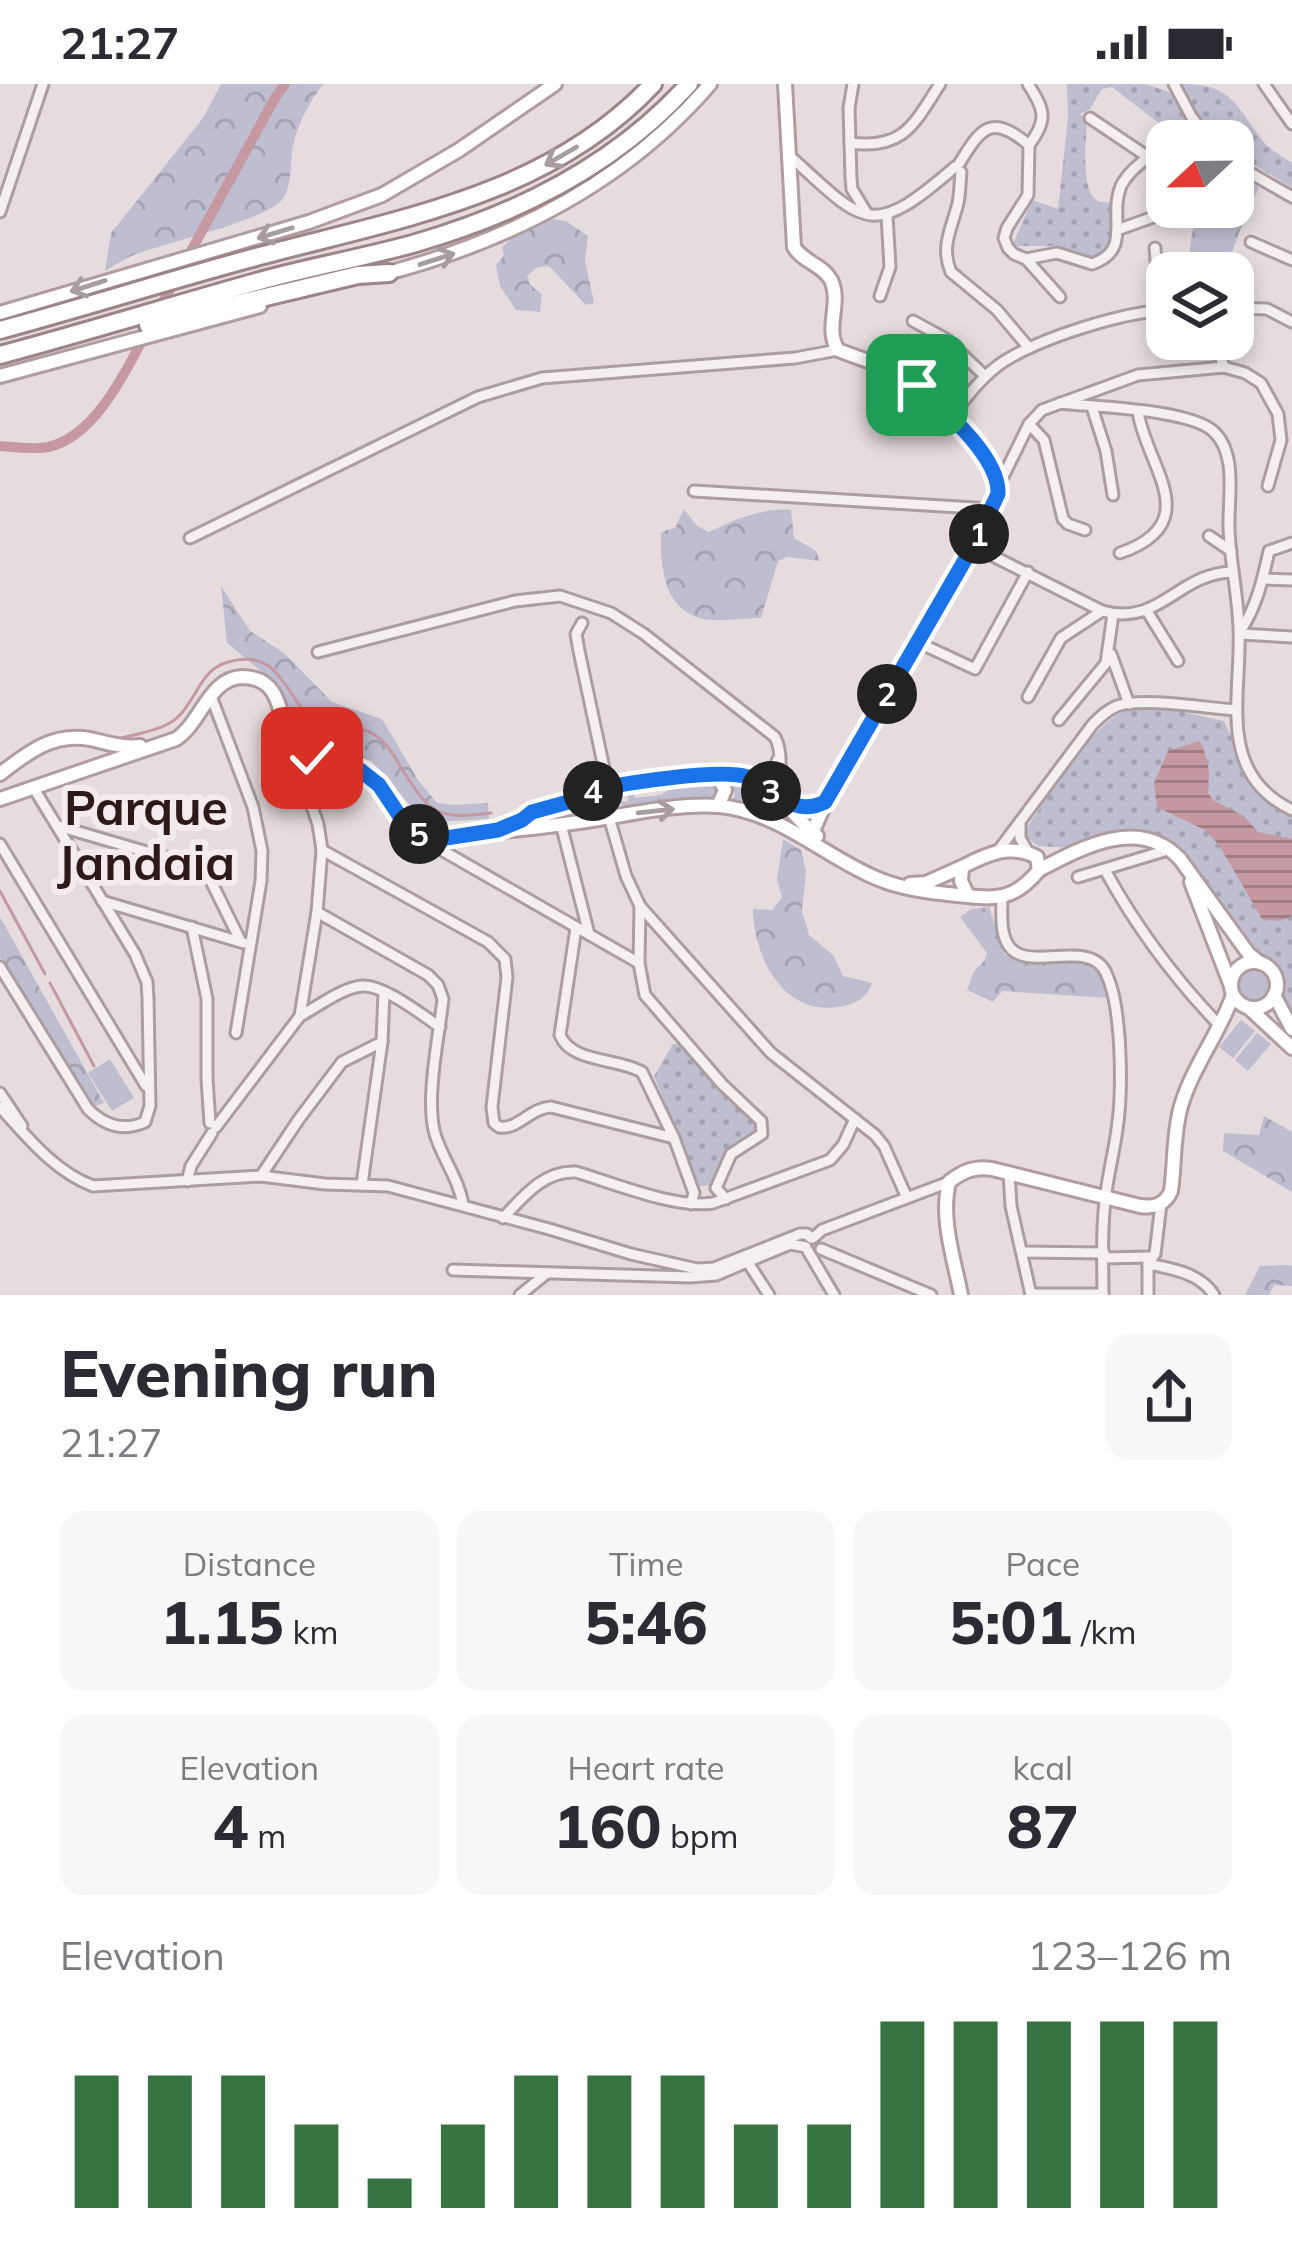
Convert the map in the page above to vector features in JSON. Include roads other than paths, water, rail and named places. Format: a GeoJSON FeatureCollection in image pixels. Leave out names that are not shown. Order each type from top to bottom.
{"type":"FeatureCollection","features":[{"type":"Feature","properties":{"kind":"highway"},"geometry":{"type":"LineString","coordinates":[[0,331],[164,283],[180,269],[431,212],[487,193],[576,148],[629,109],[652,84]]}},
{"type":"Feature","properties":{"kind":"highway"},"geometry":{"type":"LineString","coordinates":[[6,354],[143,329],[256,282],[416,242],[509,210],[592,168],[650,124],[689,84]]}},
{"type":"Feature","properties":{"kind":"highway"},"geometry":{"type":"LineString","coordinates":[[170,314],[358,275],[389,273]]}},
{"type":"Feature","properties":{"kind":"main road"},"geometry":{"type":"LineString","coordinates":[[0,313],[180,269],[194,257],[382,196],[555,84]]}},
{"type":"Feature","properties":{"kind":"main road"},"geometry":{"type":"LineString","coordinates":[[0,376],[143,329],[389,273],[481,243],[587,190],[648,146],[710,84]]}},
{"type":"Feature","properties":{"kind":"main road"},"geometry":{"type":"LineString","coordinates":[[785,84],[794,247],[832,282],[830,331],[838,350],[917,385],[982,451],[999,485],[973,546],[812,832]]}},
{"type":"Feature","properties":{"kind":"main road"},"geometry":{"type":"LineString","coordinates":[[0,799],[176,739],[228,680],[247,677],[274,695],[305,762],[311,804]]}},
{"type":"Feature","properties":{"kind":"main road"},"geometry":{"type":"LineString","coordinates":[[0,774],[52,740],[73,737],[122,747],[176,739]]}},
{"type":"Feature","properties":{"kind":"main road"},"geometry":{"type":"LineString","coordinates":[[90,739],[95,753],[90,768]]}},
{"type":"Feature","properties":{"kind":"main road"},"geometry":{"type":"LineString","coordinates":[[20,759],[33,787]]}},
{"type":"Feature","properties":{"kind":"main road"},"geometry":{"type":"LineString","coordinates":[[305,762],[353,767],[370,776],[405,824],[428,838],[718,806],[766,817],[877,879],[927,892],[1002,898],[1024,886],[1034,860]]}},
{"type":"Feature","properties":{"kind":"main road"},"geometry":{"type":"LineString","coordinates":[[716,773],[724,790],[718,806]]}},
{"type":"Feature","properties":{"kind":"main road"},"geometry":{"type":"LineString","coordinates":[[498,830],[532,812],[603,788],[716,773],[753,779],[812,832],[903,883],[926,883],[998,851],[1015,849],[1034,860],[1129,836],[1155,840],[1176,854],[1248,953],[1275,978],[1274,995],[1292,1030]]}},
{"type":"Feature","properties":{"kind":"main road"},"geometry":{"type":"LineString","coordinates":[[603,788],[593,804],[609,817]]}},
{"type":"Feature","properties":{"kind":"main road"},"geometry":{"type":"LineString","coordinates":[[776,796],[807,807],[825,802]]}},
{"type":"Feature","properties":{"kind":"main road"},"geometry":{"type":"LineString","coordinates":[[1176,854],[1232,991],[1292,1048]]}},
{"type":"Feature","properties":{"kind":"main road"},"geometry":{"type":"LineString","coordinates":[[962,867],[968,896]]}},
{"type":"Feature","properties":{"kind":"main road"},"geometry":{"type":"LineString","coordinates":[[962,1295],[946,1210],[949,1182],[975,1168],[1148,1208],[1161,1204],[1171,1191],[1181,1107],[1221,1024],[1234,972],[1246,964],[1260,964]]}},
{"type":"Feature","properties":{"kind":"main road"},"geometry":{"type":"LineString","coordinates":[[1221,1024],[1246,1007],[1261,1007],[1274,995]]}},
{"type":"Feature","properties":{"kind":"street"},"geometry":{"type":"LineString","coordinates":[[0,212],[43,84]]}},
{"type":"Feature","properties":{"kind":"street"},"geometry":{"type":"LineString","coordinates":[[845,206],[852,189],[849,108],[854,84]]}},
{"type":"Feature","properties":{"kind":"street"},"geometry":{"type":"LineString","coordinates":[[850,142],[895,140],[907,132],[940,84]]}},
{"type":"Feature","properties":{"kind":"street"},"geometry":{"type":"LineString","coordinates":[[1028,84],[1038,102],[1041,129],[1029,145],[1028,195],[1004,238],[1014,254],[1026,259],[1060,297]]}},
{"type":"Feature","properties":{"kind":"street"},"geometry":{"type":"LineString","coordinates":[[1174,84],[1196,120]]}},
{"type":"Feature","properties":{"kind":"street"},"geometry":{"type":"LineString","coordinates":[[1264,84],[1292,124]]}},
{"type":"Feature","properties":{"kind":"street"},"geometry":{"type":"LineString","coordinates":[[1090,118],[1146,156]]}},
{"type":"Feature","properties":{"kind":"street"},"geometry":{"type":"LineString","coordinates":[[790,156],[845,206],[867,215],[887,215],[958,167],[978,134],[993,126],[1006,128],[1029,145]]}},
{"type":"Feature","properties":{"kind":"street"},"geometry":{"type":"LineString","coordinates":[[1026,259],[1058,253],[1099,262],[1115,248],[1119,190],[1146,159]]}},
{"type":"Feature","properties":{"kind":"street"},"geometry":{"type":"LineString","coordinates":[[958,167],[959,200],[945,248],[948,265],[997,310],[1029,349]]}},
{"type":"Feature","properties":{"kind":"street"},"geometry":{"type":"LineString","coordinates":[[1254,175],[1292,196]]}},
{"type":"Feature","properties":{"kind":"street"},"geometry":{"type":"LineString","coordinates":[[852,189],[867,215]]}},
{"type":"Feature","properties":{"kind":"street"},"geometry":{"type":"LineString","coordinates":[[880,296],[890,267],[887,215]]}},
{"type":"Feature","properties":{"kind":"street"},"geometry":{"type":"LineString","coordinates":[[1117,230],[1146,219]]}},
{"type":"Feature","properties":{"kind":"street"},"geometry":{"type":"LineString","coordinates":[[1251,242],[1292,260]]}},
{"type":"Feature","properties":{"kind":"street"},"geometry":{"type":"LineString","coordinates":[[1155,248],[1156,252]]}},
{"type":"Feature","properties":{"kind":"street"},"geometry":{"type":"LineString","coordinates":[[1254,309],[1267,309],[1292,322]]}},
{"type":"Feature","properties":{"kind":"street"},"geometry":{"type":"LineString","coordinates":[[950,418],[1004,361],[1146,312]]}},
{"type":"Feature","properties":{"kind":"street"},"geometry":{"type":"LineString","coordinates":[[914,321],[946,338],[985,376]]}},
{"type":"Feature","properties":{"kind":"street"},"geometry":{"type":"LineString","coordinates":[[190,538],[478,397],[516,384],[838,350]]}},
{"type":"Feature","properties":{"kind":"street"},"geometry":{"type":"LineString","coordinates":[[1221,360],[1224,368]]}},
{"type":"Feature","properties":{"kind":"street"},"geometry":{"type":"LineString","coordinates":[[999,485],[1029,424],[1042,410],[1151,373],[1224,368],[1261,383],[1279,414],[1281,440],[1268,486]]}},
{"type":"Feature","properties":{"kind":"street"},"geometry":{"type":"LineString","coordinates":[[1099,389],[1097,407],[1113,495]]}},
{"type":"Feature","properties":{"kind":"street"},"geometry":{"type":"LineString","coordinates":[[1060,403],[1190,420],[1218,436],[1228,461],[1239,633],[1234,710],[1238,742],[1251,772],[1271,796],[1292,810]]}},
{"type":"Feature","properties":{"kind":"street"},"geometry":{"type":"LineString","coordinates":[[1120,553],[1151,536],[1166,509],[1162,474],[1138,412]]}},
{"type":"Feature","properties":{"kind":"street"},"geometry":{"type":"LineString","coordinates":[[1029,424],[1043,440],[1063,518],[1085,530]]}},
{"type":"Feature","properties":{"kind":"street"},"geometry":{"type":"LineString","coordinates":[[694,491],[992,509]]}},
{"type":"Feature","properties":{"kind":"street"},"geometry":{"type":"LineString","coordinates":[[1209,536],[1231,551]]}},
{"type":"Feature","properties":{"kind":"street"},"geometry":{"type":"LineString","coordinates":[[1239,633],[1263,579],[1269,551],[1292,543]]}},
{"type":"Feature","properties":{"kind":"street"},"geometry":{"type":"LineString","coordinates":[[973,546],[1107,613]]}},
{"type":"Feature","properties":{"kind":"street"},"geometry":{"type":"LineString","coordinates":[[916,642],[975,670],[1028,572]]}},
{"type":"Feature","properties":{"kind":"street"},"geometry":{"type":"LineString","coordinates":[[1028,697],[1060,638],[1107,613],[1147,611],[1204,576],[1233,572]]}},
{"type":"Feature","properties":{"kind":"street"},"geometry":{"type":"LineString","coordinates":[[1263,579],[1292,580]]}},
{"type":"Feature","properties":{"kind":"street"},"geometry":{"type":"LineString","coordinates":[[318,652],[515,601],[546,596],[577,600],[611,613],[644,634],[768,730],[779,754],[776,796]]}},
{"type":"Feature","properties":{"kind":"street"},"geometry":{"type":"LineString","coordinates":[[1147,611],[1178,661]]}},
{"type":"Feature","properties":{"kind":"street"},"geometry":{"type":"LineString","coordinates":[[1059,720],[1106,663],[1107,613]]}},
{"type":"Feature","properties":{"kind":"street"},"geometry":{"type":"LineString","coordinates":[[582,623],[576,634],[603,788]]}},
{"type":"Feature","properties":{"kind":"street"},"geometry":{"type":"LineString","coordinates":[[1239,633],[1292,637]]}},
{"type":"Feature","properties":{"kind":"street"},"geometry":{"type":"LineString","coordinates":[[1109,649],[1129,704]]}},
{"type":"Feature","properties":{"kind":"street"},"geometry":{"type":"LineString","coordinates":[[211,696],[260,833],[261,880],[245,943],[236,1033]]}},
{"type":"Feature","properties":{"kind":"street"},"geometry":{"type":"LineString","coordinates":[[998,851],[1102,715],[1113,708],[1129,704],[1234,710]]}},
{"type":"Feature","properties":{"kind":"street"},"geometry":{"type":"LineString","coordinates":[[753,779],[774,769],[779,754]]}},
{"type":"Feature","properties":{"kind":"street"},"geometry":{"type":"LineString","coordinates":[[300,1016],[322,850],[305,762]]}},
{"type":"Feature","properties":{"kind":"street"},"geometry":{"type":"LineString","coordinates":[[0,967],[78,1097],[97,1118],[127,1128],[145,1122],[150,1106],[147,982],[135,954],[33,787]]}},
{"type":"Feature","properties":{"kind":"street"},"geometry":{"type":"LineString","coordinates":[[609,817],[640,906],[760,1043],[875,1135],[907,1198]]}},
{"type":"Feature","properties":{"kind":"street"},"geometry":{"type":"LineString","coordinates":[[1020,822],[1020,838],[1034,860]]}},
{"type":"Feature","properties":{"kind":"street"},"geometry":{"type":"LineString","coordinates":[[561,824],[589,934]]}},
{"type":"Feature","properties":{"kind":"street"},"geometry":{"type":"LineString","coordinates":[[57,825],[205,869],[245,943]]}},
{"type":"Feature","properties":{"kind":"street"},"geometry":{"type":"LineString","coordinates":[[428,838],[639,963]]}},
{"type":"Feature","properties":{"kind":"street"},"geometry":{"type":"LineString","coordinates":[[446,838],[451,854]]}},
{"type":"Feature","properties":{"kind":"street"},"geometry":{"type":"LineString","coordinates":[[0,844],[149,1090]]}},
{"type":"Feature","properties":{"kind":"street"},"geometry":{"type":"LineString","coordinates":[[322,850],[488,942],[505,959],[492,1107],[499,1127],[510,1128],[536,1109],[551,1107],[674,1138]]}},
{"type":"Feature","properties":{"kind":"street"},"geometry":{"type":"LineString","coordinates":[[1078,877],[1176,854]]}},
{"type":"Feature","properties":{"kind":"street"},"geometry":{"type":"LineString","coordinates":[[1105,870],[1174,975],[1221,1024]]}},
{"type":"Feature","properties":{"kind":"street"},"geometry":{"type":"LineString","coordinates":[[1002,898],[1005,939],[1015,953],[1089,957],[1102,964],[1111,986],[1118,1016],[1121,1075],[1105,1198],[1103,1295],[1031,1295],[1010,1206],[1009,1174]]}},
{"type":"Feature","properties":{"kind":"street"},"geometry":{"type":"LineString","coordinates":[[102,901],[245,943]]}},
{"type":"Feature","properties":{"kind":"street"},"geometry":{"type":"LineString","coordinates":[[640,906],[639,963],[645,995],[730,1094],[761,1121],[762,1134],[731,1154],[716,1189],[692,1198]]}},
{"type":"Feature","properties":{"kind":"street"},"geometry":{"type":"LineString","coordinates":[[317,912],[428,975],[442,993],[433,1124],[463,1205]]}},
{"type":"Feature","properties":{"kind":"street"},"geometry":{"type":"LineString","coordinates":[[192,927],[205,977],[213,1128]]}},
{"type":"Feature","properties":{"kind":"street"},"geometry":{"type":"LineString","coordinates":[[576,928],[560,1035],[563,1043],[575,1052],[642,1072],[674,1138],[692,1198]]}},
{"type":"Feature","properties":{"kind":"street"},"geometry":{"type":"LineString","coordinates":[[193,1180],[213,1128],[300,1016],[355,987],[374,987],[440,1027]]}},
{"type":"Feature","properties":{"kind":"street"},"geometry":{"type":"LineString","coordinates":[[362,1184],[382,1042],[384,992]]}},
{"type":"Feature","properties":{"kind":"street"},"geometry":{"type":"LineString","coordinates":[[261,1176],[341,1062],[382,1042]]}},
{"type":"Feature","properties":{"kind":"street"},"geometry":{"type":"LineString","coordinates":[[1,1097],[27,1136],[71,1177],[93,1186],[261,1176],[362,1184],[407,1190],[549,1228],[631,1254],[657,1276],[716,1275],[748,1257]]}},
{"type":"Feature","properties":{"kind":"street"},"geometry":{"type":"LineString","coordinates":[[503,1218],[540,1183],[561,1172],[692,1198],[702,1205],[830,1160],[843,1145],[854,1119]]}},
{"type":"Feature","properties":{"kind":"street"},"geometry":{"type":"LineString","coordinates":[[454,1270],[547,1273],[661,1259],[697,1269],[714,1268],[812,1243],[822,1230],[949,1182]]}},
{"type":"Feature","properties":{"kind":"street"},"geometry":{"type":"LineString","coordinates":[[716,1189],[726,1198]]}},
{"type":"Feature","properties":{"kind":"street"},"geometry":{"type":"LineString","coordinates":[[1148,1295],[1161,1204]]}},
{"type":"Feature","properties":{"kind":"street"},"geometry":{"type":"LineString","coordinates":[[812,1243],[837,1258],[931,1295]]}},
{"type":"Feature","properties":{"kind":"street"},"geometry":{"type":"LineString","coordinates":[[812,1243],[822,1276],[834,1295]]}},
{"type":"Feature","properties":{"kind":"street"},"geometry":{"type":"LineString","coordinates":[[1023,1252],[1150,1261],[1191,1275],[1214,1295]]}},
{"type":"Feature","properties":{"kind":"street"},"geometry":{"type":"LineString","coordinates":[[748,1257],[769,1295]]}},
{"type":"Feature","properties":{"kind":"street"},"geometry":{"type":"LineString","coordinates":[[822,1276],[826,1263],[837,1258]]}},
{"type":"Feature","properties":{"kind":"street"},"geometry":{"type":"LineString","coordinates":[[657,1276],[661,1259]]}},
{"type":"Feature","properties":{"kind":"street"},"geometry":{"type":"LineString","coordinates":[[520,1295],[547,1273]]}},
{"type":"Feature","properties":{"kind":"waterway"},"geometry":{"type":"LineString","coordinates":[[158,311],[285,84]]}},
{"type":"Feature","properties":{"kind":"waterway"},"geometry":{"type":"LineString","coordinates":[[0,446],[48,447],[80,430],[107,400],[146,333]]}},
{"type":"Feature","properties":{"kind":"waterway"},"geometry":{"type":"LineString","coordinates":[[121,738],[174,720],[216,667],[253,660],[276,673],[320,724],[365,730],[380,739],[428,805],[447,814],[491,813]]}},
{"type":"Feature","properties":{"kind":"waterway"},"geometry":{"type":"LineString","coordinates":[[0,891],[45,974]]}},
{"type":"Feature","properties":{"kind":"waterway"},"geometry":{"type":"LineString","coordinates":[[50,983],[94,1066]]}},
{"type":"Feature","properties":{"kind":"district","name":"Parque Jandaia"},"geometry":{"type":"Point","coordinates":[146,834]}}]}
